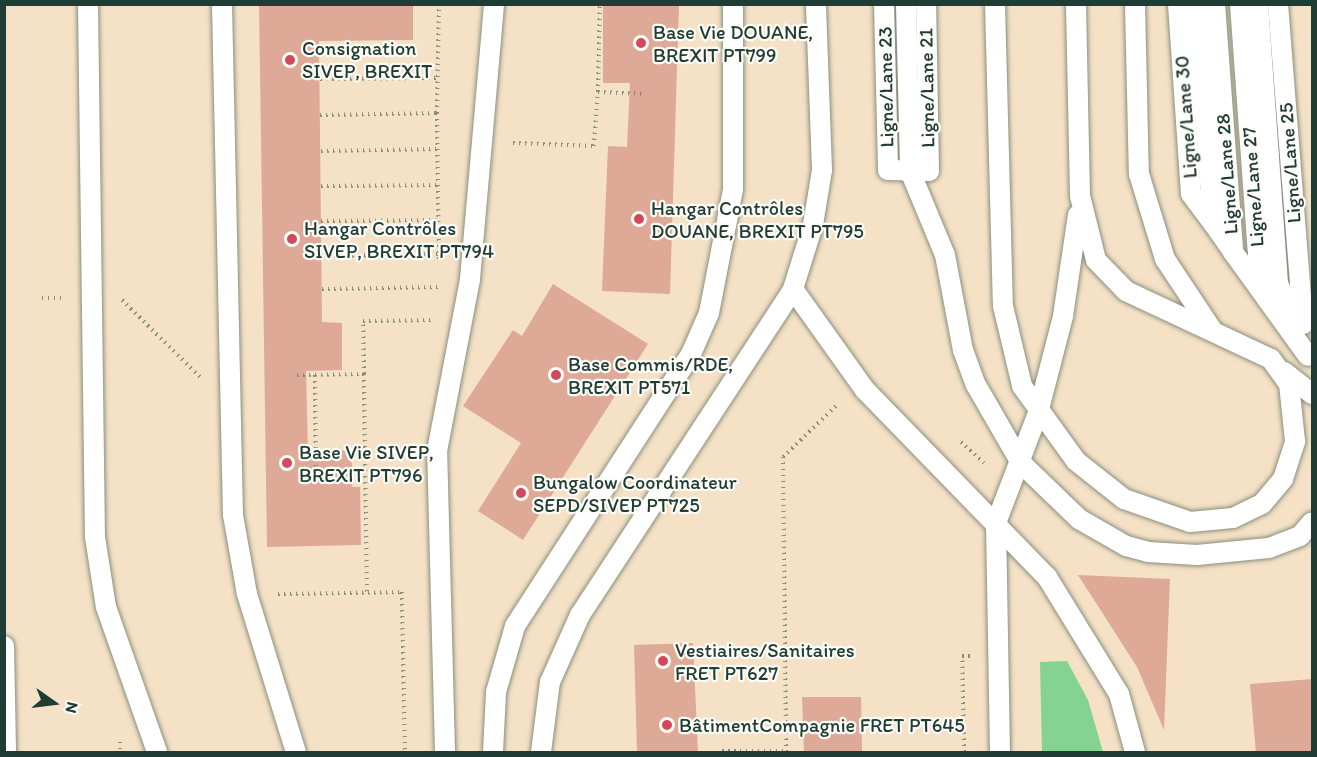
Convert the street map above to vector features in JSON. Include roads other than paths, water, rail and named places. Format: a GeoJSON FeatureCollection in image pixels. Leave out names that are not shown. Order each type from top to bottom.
{"type":"FeatureCollection","features":[{"type":"Feature","properties":{"kind":"lane"},"geometry":{"type":"LineString","coordinates":[[88,4],[90,297],[95,537],[106,607],[157,753]]}},
{"type":"Feature","properties":{"kind":"lane"},"geometry":{"type":"LineString","coordinates":[[222,4],[233,515],[247,594],[296,753]]}},
{"type":"Feature","properties":{"kind":"lane"},"geometry":{"type":"LineString","coordinates":[[445,753],[437,451],[470,279],[494,4]]}},
{"type":"Feature","properties":{"kind":"lane"},"geometry":{"type":"LineString","coordinates":[[493,753],[496,692],[515,626],[691,354],[709,312],[733,189],[733,4]]}},
{"type":"Feature","properties":{"kind":"lane"},"geometry":{"type":"LineString","coordinates":[[541,753],[550,682],[580,615],[793,289],[813,225],[822,170],[816,4]]}},
{"type":"Feature","properties":{"kind":"lane","name":"Ligne/Lane 23"},"geometry":{"type":"LineString","coordinates":[[884,4],[888,171],[919,171]]}},
{"type":"Feature","properties":{"kind":"lane"},"geometry":{"type":"LineString","coordinates":[[906,4],[919,171],[945,255],[963,351],[976,385],[1021,463],[1079,519],[1126,546],[1148,552],[1197,555],[1269,548],[1300,536],[1312,522]]}},
{"type":"Feature","properties":{"kind":"lane","name":"Ligne/Lane 21"},"geometry":{"type":"LineString","coordinates":[[919,171],[926,4]]}},
{"type":"Feature","properties":{"kind":"lane"},"geometry":{"type":"LineString","coordinates":[[995,4],[1003,306],[1012,359],[1038,413],[1076,460],[1124,499],[1167,518],[1225,519],[1262,504],[1283,479],[1296,421],[1282,370]]}},
{"type":"Feature","properties":{"kind":"lane"},"geometry":{"type":"LineString","coordinates":[[1076,4],[1080,196],[1088,242],[1107,274],[1126,291],[1212,330],[1282,370],[1312,394]]}},
{"type":"Feature","properties":{"kind":"lane"},"geometry":{"type":"LineString","coordinates":[[1135,4],[1138,174],[1165,259],[1212,330]]}},
{"type":"Feature","properties":{"kind":"lane","name":"Ligne/Lane 30"},"geometry":{"type":"LineString","coordinates":[[1178,4],[1191,194],[1233,252]]}},
{"type":"Feature","properties":{"kind":"lane"},"geometry":{"type":"LineString","coordinates":[[1197,4],[1213,223]]}},
{"type":"Feature","properties":{"kind":"lane","name":"Ligne/Lane 28"},"geometry":{"type":"LineString","coordinates":[[1215,4],[1233,252],[1310,362]]}},
{"type":"Feature","properties":{"kind":"lane","name":"Ligne/Lane 27"},"geometry":{"type":"LineString","coordinates":[[1240,4],[1259,266],[1310,362]]}},
{"type":"Feature","properties":{"kind":"lane"},"geometry":{"type":"LineString","coordinates":[[1258,4],[1278,283],[1310,362]]}},
{"type":"Feature","properties":{"kind":"lane","name":"Ligne/Lane 25"},"geometry":{"type":"LineString","coordinates":[[1278,4],[1310,362]]}},
{"type":"Feature","properties":{"kind":"lane"},"geometry":{"type":"LineString","coordinates":[[1000,753],[996,523],[1021,463],[1038,413],[1063,316],[1080,196]]}},
{"type":"Feature","properties":{"kind":"lane"},"geometry":{"type":"LineString","coordinates":[[793,289],[865,390],[1047,576],[1108,672],[1135,753]]}},
{"type":"Feature","properties":{"kind":"lane"},"geometry":{"type":"LineString","coordinates":[[4,646],[6,753]]}},
{"type":"Feature","properties":{"kind":"place","name":"Base Vie DOUANE, BREXIT PT799"},"geometry":{"type":"Point","coordinates":[641,43]}},
{"type":"Feature","properties":{"kind":"place","name":"Consignation SIVEP, BREXIT"},"geometry":{"type":"Point","coordinates":[290,60]}},
{"type":"Feature","properties":{"kind":"place","name":"Hangar Contrôles DOUANE, BREXIT PT795"},"geometry":{"type":"Point","coordinates":[639,219]}},
{"type":"Feature","properties":{"kind":"place","name":"Hangar Contrôles SIVEP, BREXIT PT794"},"geometry":{"type":"Point","coordinates":[292,239]}},
{"type":"Feature","properties":{"kind":"place","name":"Base Commis/RDE, BREXIT PT571"},"geometry":{"type":"Point","coordinates":[556,375]}},
{"type":"Feature","properties":{"kind":"place","name":"Base Vie SIVEP, BREXIT PT796"},"geometry":{"type":"Point","coordinates":[287,463]}},
{"type":"Feature","properties":{"kind":"place","name":"Bungalow Coordinateur SEPD/SIVEP PT725"},"geometry":{"type":"Point","coordinates":[521,493]}},
{"type":"Feature","properties":{"kind":"place","name":"Vestiaires/Sanitaires FRET PT627"},"geometry":{"type":"Point","coordinates":[663,661]}},
{"type":"Feature","properties":{"kind":"place","name":"BâtimentCompagnie FRET PT645"},"geometry":{"type":"Point","coordinates":[667,725]}}]}
